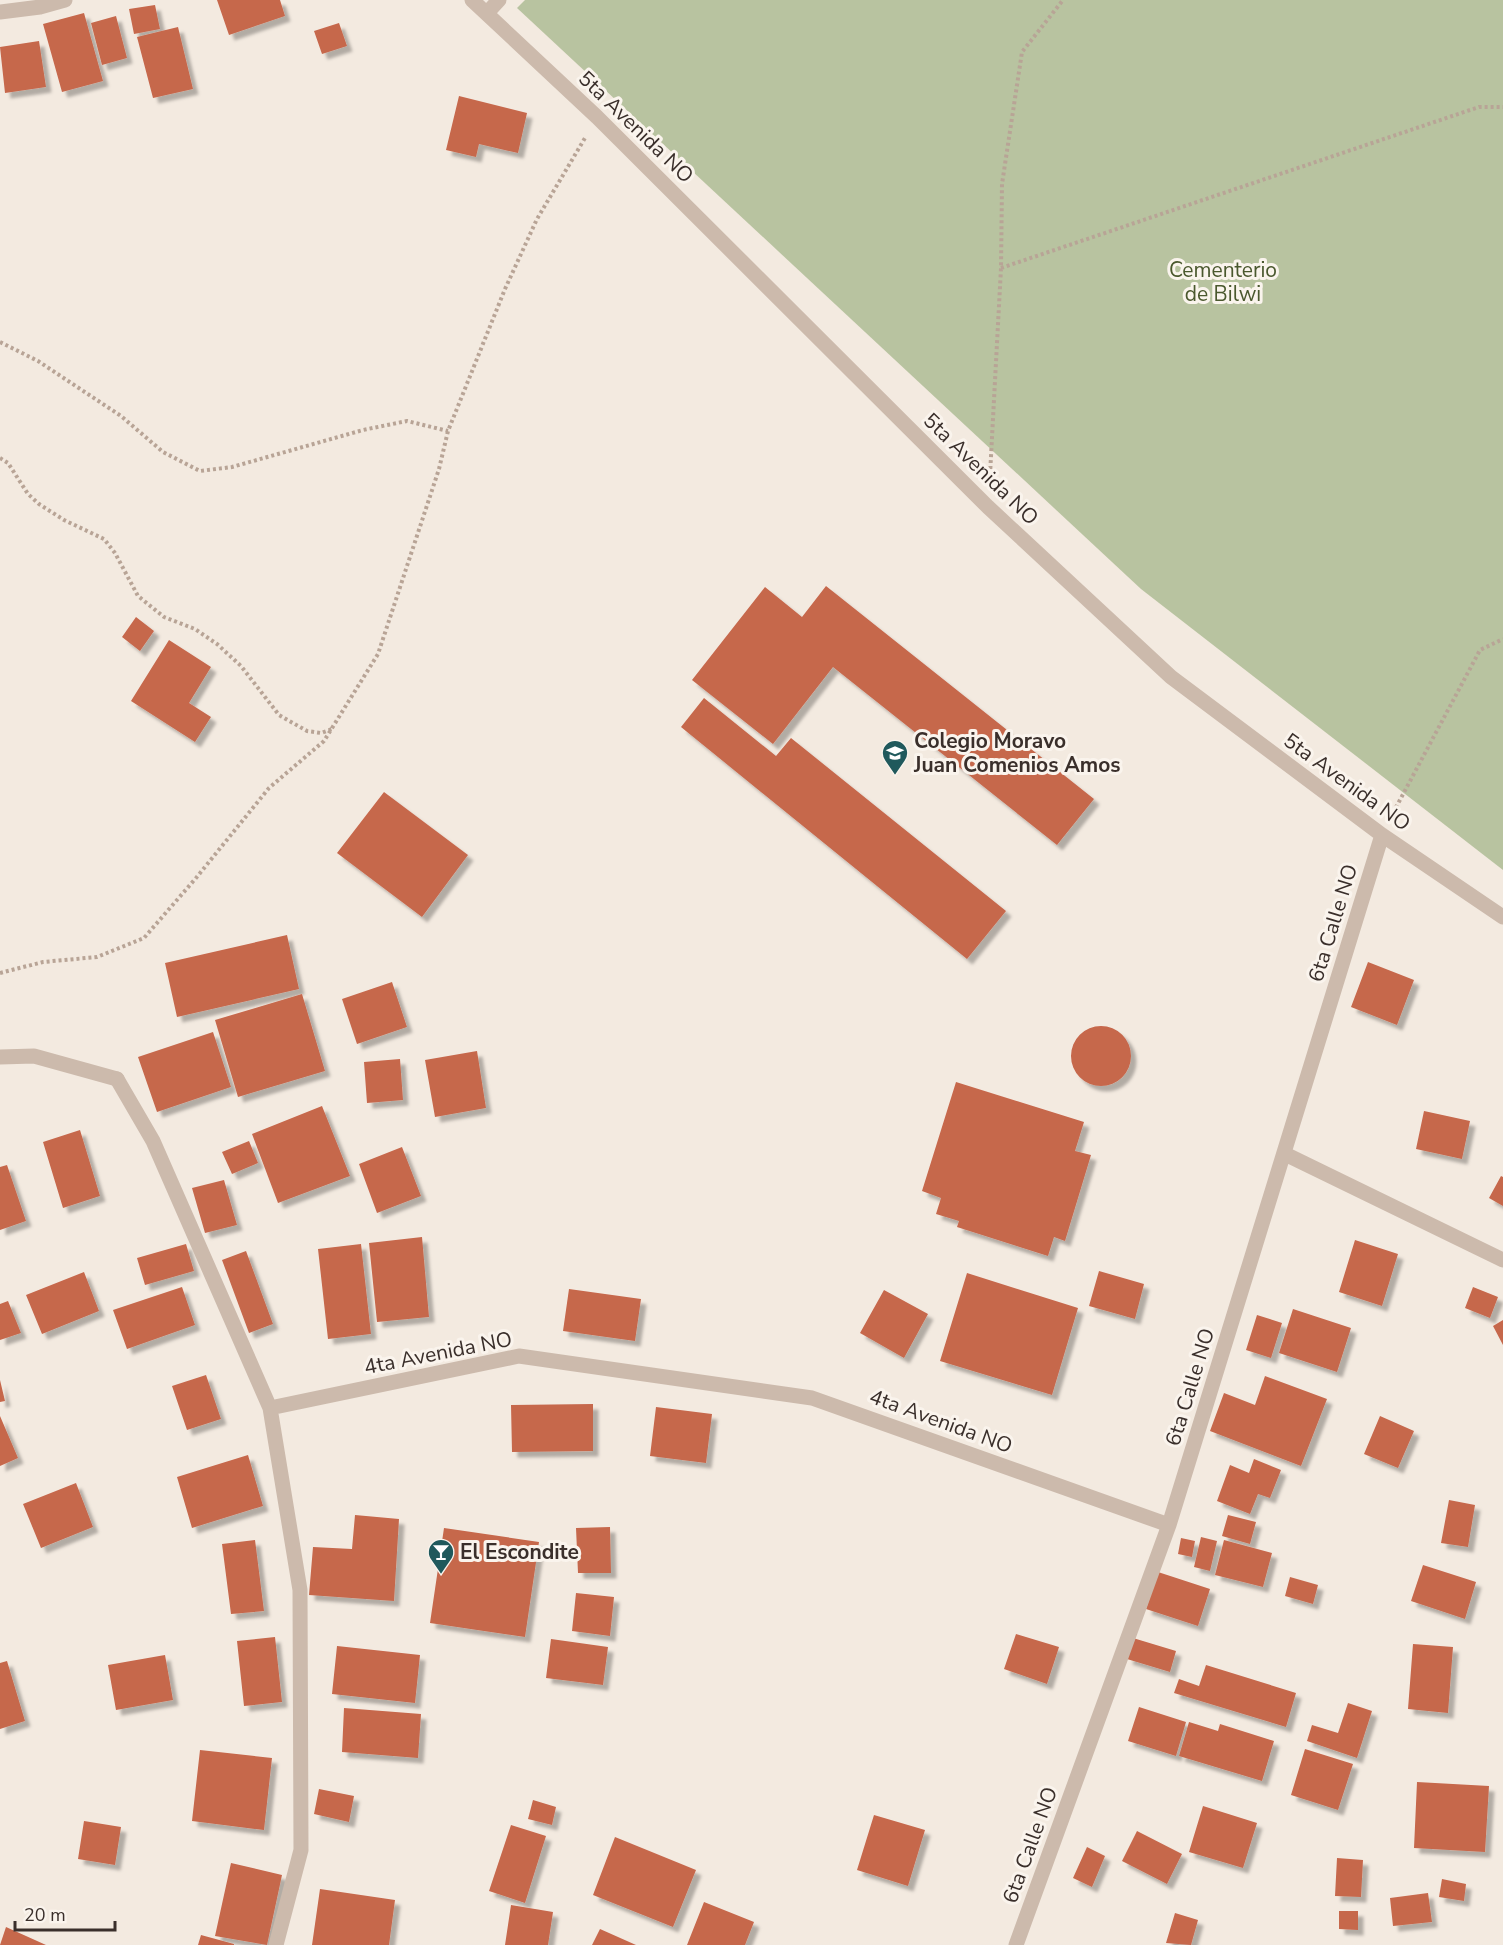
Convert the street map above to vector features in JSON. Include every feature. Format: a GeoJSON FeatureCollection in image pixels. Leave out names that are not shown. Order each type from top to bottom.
{"type":"FeatureCollection","features":[{"type":"Feature","properties":{"kind":"street"},"geometry":{"type":"LineString","coordinates":[[0,12],[40,7],[65,0]]}},
{"type":"Feature","properties":{"kind":"street","name":"5ta Avenida NO"},"geometry":{"type":"LineString","coordinates":[[472,0],[597,117],[988,507],[1171,677],[1382,835],[1503,917]]}},
{"type":"Feature","properties":{"kind":"street"},"geometry":{"type":"LineString","coordinates":[[487,13],[500,0]]}},
{"type":"Feature","properties":{"kind":"street","name":"6ta Calle NO"},"geometry":{"type":"LineString","coordinates":[[1016,1945],[1169,1525],[1382,835]]}},
{"type":"Feature","properties":{"kind":"street"},"geometry":{"type":"LineString","coordinates":[[0,1057],[34,1056],[117,1080],[153,1141],[270,1408],[300,1590],[301,1850],[276,1945]]}},
{"type":"Feature","properties":{"kind":"street"},"geometry":{"type":"LineString","coordinates":[[1285,1154],[1503,1260]]}},
{"type":"Feature","properties":{"kind":"street","name":"4ta Avenida NO"},"geometry":{"type":"LineString","coordinates":[[270,1408],[519,1356],[812,1398],[1169,1525]]}},
{"type":"Feature","properties":{"kind":"path"},"geometry":{"type":"LineString","coordinates":[[988,507],[1001,268],[1002,184],[1022,52],[1063,0]]}},
{"type":"Feature","properties":{"kind":"path"},"geometry":{"type":"LineString","coordinates":[[1001,268],[1479,107],[1503,106]]}},
{"type":"Feature","properties":{"kind":"path"},"geometry":{"type":"LineString","coordinates":[[0,973],[43,962],[97,957],[144,938],[196,878],[268,788],[324,741],[378,654],[439,469],[448,431],[505,289],[537,219],[597,117]]}},
{"type":"Feature","properties":{"kind":"path"},"geometry":{"type":"LineString","coordinates":[[0,342],[38,361],[121,416],[163,452],[200,471],[232,467],[363,430],[407,421],[448,431]]}},
{"type":"Feature","properties":{"kind":"path"},"geometry":{"type":"LineString","coordinates":[[0,458],[9,463],[27,494],[39,504],[64,520],[104,539],[115,553],[138,596],[164,617],[195,629],[217,644],[241,666],[279,715],[307,731],[321,733],[332,729]]}},
{"type":"Feature","properties":{"kind":"path"},"geometry":{"type":"LineString","coordinates":[[1382,835],[1480,650],[1503,639]]}},
{"type":"Feature","properties":{"kind":"green space","name":"Cementerio de Bilwi"},"geometry":{"type":"Polygon","coordinates":[[[525,0],[1503,0],[1503,870],[1141,589],[517,8],[525,0]]]}},
{"type":"Feature","properties":{"kind":"building"},"geometry":{"type":"Polygon","coordinates":[[[217,0],[280,0],[285,16],[229,35],[217,0]]]}},
{"type":"Feature","properties":{"kind":"building"},"geometry":{"type":"Polygon","coordinates":[[[155,5],[160,29],[134,34],[129,9],[155,5]]]}},
{"type":"Feature","properties":{"kind":"building"},"geometry":{"type":"Polygon","coordinates":[[[84,13],[103,81],[62,92],[43,24],[84,13]]]}},
{"type":"Feature","properties":{"kind":"building"},"geometry":{"type":"Polygon","coordinates":[[[116,16],[127,58],[102,65],[91,23],[116,16]]]}},
{"type":"Feature","properties":{"kind":"building"},"geometry":{"type":"Polygon","coordinates":[[[339,23],[347,46],[322,54],[314,31],[339,23]]]}},
{"type":"Feature","properties":{"kind":"building"},"geometry":{"type":"Polygon","coordinates":[[[178,27],[193,89],[153,98],[137,37],[178,27]]]}},
{"type":"Feature","properties":{"kind":"building"},"geometry":{"type":"Polygon","coordinates":[[[39,41],[46,87],[5,93],[0,47],[39,41]]]}},
{"type":"Feature","properties":{"kind":"building"},"geometry":{"type":"Polygon","coordinates":[[[459,96],[527,113],[518,153],[479,144],[476,157],[446,150],[459,96]]]}},
{"type":"Feature","properties":{"kind":"building"},"geometry":{"type":"Polygon","coordinates":[[[826,586],[1094,799],[1057,845],[833,667],[773,744],[692,680],[765,587],[802,617],[826,586]]]}},
{"type":"Feature","properties":{"kind":"building"},"geometry":{"type":"Polygon","coordinates":[[[136,617],[154,631],[140,651],[122,637],[136,617]]]}},
{"type":"Feature","properties":{"kind":"building"},"geometry":{"type":"Polygon","coordinates":[[[169,640],[211,667],[189,703],[211,717],[195,742],[131,701],[169,640]]]}},
{"type":"Feature","properties":{"kind":"building"},"geometry":{"type":"Polygon","coordinates":[[[704,698],[776,756],[791,738],[1006,911],[967,959],[681,727],[704,698]]]}},
{"type":"Feature","properties":{"kind":"building"},"geometry":{"type":"Polygon","coordinates":[[[384,792],[468,855],[422,917],[337,853],[384,792]]]}},
{"type":"Feature","properties":{"kind":"building"},"geometry":{"type":"Polygon","coordinates":[[[287,935],[299,989],[177,1017],[165,963],[287,935]]]}},
{"type":"Feature","properties":{"kind":"building"},"geometry":{"type":"Polygon","coordinates":[[[1368,962],[1414,980],[1397,1025],[1351,1007],[1368,962]]]}},
{"type":"Feature","properties":{"kind":"building"},"geometry":{"type":"Polygon","coordinates":[[[392,982],[407,1027],[357,1044],[342,999],[392,982]]]}},
{"type":"Feature","properties":{"kind":"building"},"geometry":{"type":"Polygon","coordinates":[[[302,994],[325,1071],[238,1097],[215,1020],[302,994]]]}},
{"type":"Feature","properties":{"kind":"building"},"geometry":{"type":"Polygon","coordinates":[[[1101,1026],[1118,1031],[1126,1039],[1131,1056],[1126,1073],[1118,1081],[1101,1086],[1084,1081],[1076,1073],[1071,1056],[1076,1039],[1084,1031],[1101,1026]]]}},
{"type":"Feature","properties":{"kind":"building"},"geometry":{"type":"Polygon","coordinates":[[[213,1032],[231,1087],[157,1112],[138,1057],[213,1032]]]}},
{"type":"Feature","properties":{"kind":"building"},"geometry":{"type":"Polygon","coordinates":[[[477,1051],[486,1108],[435,1117],[425,1060],[477,1051]]]}},
{"type":"Feature","properties":{"kind":"building"},"geometry":{"type":"Polygon","coordinates":[[[400,1059],[403,1100],[367,1103],[364,1062],[400,1059]]]}},
{"type":"Feature","properties":{"kind":"building"},"geometry":{"type":"Polygon","coordinates":[[[956,1082],[1084,1122],[1075,1151],[1091,1155],[1065,1241],[1054,1237],[1048,1256],[957,1227],[959,1221],[936,1214],[941,1198],[922,1191],[956,1082]]]}},
{"type":"Feature","properties":{"kind":"building"},"geometry":{"type":"Polygon","coordinates":[[[322,1106],[350,1176],[278,1203],[252,1134],[322,1106]]]}},
{"type":"Feature","properties":{"kind":"building"},"geometry":{"type":"Polygon","coordinates":[[[1424,1111],[1470,1121],[1462,1159],[1416,1149],[1424,1111]]]}},
{"type":"Feature","properties":{"kind":"building"},"geometry":{"type":"Polygon","coordinates":[[[80,1130],[100,1196],[63,1208],[43,1142],[80,1130]]]}},
{"type":"Feature","properties":{"kind":"building"},"geometry":{"type":"Polygon","coordinates":[[[249,1141],[258,1163],[232,1174],[222,1152],[249,1141]]]}},
{"type":"Feature","properties":{"kind":"building"},"geometry":{"type":"Polygon","coordinates":[[[402,1147],[421,1196],[377,1213],[359,1164],[402,1147]]]}},
{"type":"Feature","properties":{"kind":"building"},"geometry":{"type":"Polygon","coordinates":[[[7,1165],[26,1221],[0,1230],[0,1167],[7,1165]]]}},
{"type":"Feature","properties":{"kind":"building"},"geometry":{"type":"Polygon","coordinates":[[[1501,1176],[1503,1177],[1503,1206],[1489,1198],[1501,1176]]]}},
{"type":"Feature","properties":{"kind":"building"},"geometry":{"type":"Polygon","coordinates":[[[224,1180],[237,1225],[205,1233],[192,1188],[224,1180]]]}},
{"type":"Feature","properties":{"kind":"building"},"geometry":{"type":"Polygon","coordinates":[[[422,1237],[429,1317],[377,1322],[369,1243],[422,1237]]]}},
{"type":"Feature","properties":{"kind":"building"},"geometry":{"type":"Polygon","coordinates":[[[1355,1240],[1398,1254],[1382,1306],[1339,1292],[1355,1240]]]}},
{"type":"Feature","properties":{"kind":"building"},"geometry":{"type":"Polygon","coordinates":[[[186,1244],[194,1271],[145,1285],[137,1258],[186,1244]]]}},
{"type":"Feature","properties":{"kind":"building"},"geometry":{"type":"Polygon","coordinates":[[[361,1244],[371,1334],[328,1339],[318,1249],[361,1244]]]}},
{"type":"Feature","properties":{"kind":"building"},"geometry":{"type":"Polygon","coordinates":[[[246,1251],[273,1324],[249,1333],[222,1260],[246,1251]]]}},
{"type":"Feature","properties":{"kind":"building"},"geometry":{"type":"Polygon","coordinates":[[[1099,1271],[1144,1284],[1135,1319],[1089,1306],[1099,1271]]]}},
{"type":"Feature","properties":{"kind":"building"},"geometry":{"type":"Polygon","coordinates":[[[84,1272],[99,1311],[42,1334],[26,1295],[84,1272]]]}},
{"type":"Feature","properties":{"kind":"building"},"geometry":{"type":"Polygon","coordinates":[[[967,1273],[1078,1308],[1052,1395],[940,1361],[967,1273]]]}},
{"type":"Feature","properties":{"kind":"building"},"geometry":{"type":"Polygon","coordinates":[[[182,1287],[195,1325],[127,1349],[113,1310],[182,1287]]]}},
{"type":"Feature","properties":{"kind":"building"},"geometry":{"type":"Polygon","coordinates":[[[1473,1287],[1498,1297],[1490,1318],[1465,1308],[1473,1287]]]}},
{"type":"Feature","properties":{"kind":"building"},"geometry":{"type":"Polygon","coordinates":[[[569,1289],[641,1299],[635,1341],[563,1331],[569,1289]]]}},
{"type":"Feature","properties":{"kind":"building"},"geometry":{"type":"Polygon","coordinates":[[[884,1290],[928,1314],[904,1358],[860,1333],[884,1290]]]}},
{"type":"Feature","properties":{"kind":"building"},"geometry":{"type":"Polygon","coordinates":[[[8,1301],[21,1333],[0,1340],[0,1304],[8,1301]]]}},
{"type":"Feature","properties":{"kind":"building"},"geometry":{"type":"Polygon","coordinates":[[[1293,1309],[1351,1328],[1337,1372],[1279,1353],[1293,1309]]]}},
{"type":"Feature","properties":{"kind":"building"},"geometry":{"type":"Polygon","coordinates":[[[1257,1315],[1282,1323],[1271,1358],[1246,1350],[1257,1315]]]}},
{"type":"Feature","properties":{"kind":"building"},"geometry":{"type":"Polygon","coordinates":[[[1503,1320],[1503,1345],[1493,1326],[1503,1320]]]}},
{"type":"Feature","properties":{"kind":"building"},"geometry":{"type":"Polygon","coordinates":[[[206,1375],[221,1419],[187,1430],[172,1386],[206,1375]]]}},
{"type":"Feature","properties":{"kind":"building"},"geometry":{"type":"Polygon","coordinates":[[[1265,1376],[1327,1399],[1301,1466],[1210,1431],[1224,1393],[1255,1405],[1265,1376]]]}},
{"type":"Feature","properties":{"kind":"building"},"geometry":{"type":"Polygon","coordinates":[[[0,1380],[5,1401],[0,1402],[0,1380]]]}},
{"type":"Feature","properties":{"kind":"building"},"geometry":{"type":"Polygon","coordinates":[[[593,1404],[593,1451],[512,1452],[511,1405],[593,1404]]]}},
{"type":"Feature","properties":{"kind":"building"},"geometry":{"type":"Polygon","coordinates":[[[656,1407],[712,1414],[706,1463],[650,1456],[656,1407]]]}},
{"type":"Feature","properties":{"kind":"building"},"geometry":{"type":"Polygon","coordinates":[[[0,1416],[18,1458],[0,1466],[0,1416]]]}},
{"type":"Feature","properties":{"kind":"building"},"geometry":{"type":"Polygon","coordinates":[[[1380,1416],[1414,1431],[1398,1468],[1364,1454],[1380,1416]]]}},
{"type":"Feature","properties":{"kind":"building"},"geometry":{"type":"Polygon","coordinates":[[[248,1455],[263,1506],[192,1528],[177,1477],[248,1455]]]}},
{"type":"Feature","properties":{"kind":"building"},"geometry":{"type":"Polygon","coordinates":[[[1254,1459],[1281,1470],[1270,1498],[1258,1494],[1250,1514],[1217,1501],[1230,1465],[1249,1473],[1254,1459]]]}},
{"type":"Feature","properties":{"kind":"building"},"geometry":{"type":"Polygon","coordinates":[[[76,1483],[93,1527],[41,1548],[23,1504],[76,1483]]]}},
{"type":"Feature","properties":{"kind":"building"},"geometry":{"type":"Polygon","coordinates":[[[1449,1500],[1475,1505],[1468,1547],[1441,1543],[1449,1500]]]}},
{"type":"Feature","properties":{"kind":"building"},"geometry":{"type":"Polygon","coordinates":[[[355,1515],[399,1519],[394,1601],[309,1595],[313,1547],[352,1549],[355,1515]]]}},
{"type":"Feature","properties":{"kind":"building"},"geometry":{"type":"Polygon","coordinates":[[[1228,1515],[1256,1522],[1250,1544],[1222,1536],[1228,1515]]]}},
{"type":"Feature","properties":{"kind":"building"},"geometry":{"type":"Polygon","coordinates":[[[610,1527],[611,1573],[578,1573],[576,1528],[610,1527]]]}},
{"type":"Feature","properties":{"kind":"building"},"geometry":{"type":"Polygon","coordinates":[[[444,1528],[539,1542],[525,1637],[430,1623],[444,1528]]]}},
{"type":"Feature","properties":{"kind":"building"},"geometry":{"type":"Polygon","coordinates":[[[1201,1537],[1217,1541],[1210,1571],[1194,1567],[1201,1537]]]}},
{"type":"Feature","properties":{"kind":"building"},"geometry":{"type":"Polygon","coordinates":[[[1181,1538],[1195,1541],[1192,1557],[1178,1554],[1181,1538]]]}},
{"type":"Feature","properties":{"kind":"building"},"geometry":{"type":"Polygon","coordinates":[[[255,1540],[264,1611],[231,1614],[222,1544],[255,1540]]]}},
{"type":"Feature","properties":{"kind":"building"},"geometry":{"type":"Polygon","coordinates":[[[1224,1540],[1272,1553],[1263,1587],[1215,1575],[1224,1540]]]}},
{"type":"Feature","properties":{"kind":"building"},"geometry":{"type":"Polygon","coordinates":[[[1423,1565],[1476,1582],[1465,1619],[1411,1601],[1423,1565]]]}},
{"type":"Feature","properties":{"kind":"building"},"geometry":{"type":"Polygon","coordinates":[[[1158,1572],[1210,1589],[1198,1626],[1146,1609],[1158,1572]]]}},
{"type":"Feature","properties":{"kind":"building"},"geometry":{"type":"Polygon","coordinates":[[[1290,1577],[1318,1585],[1313,1604],[1285,1596],[1290,1577]]]}},
{"type":"Feature","properties":{"kind":"building"},"geometry":{"type":"Polygon","coordinates":[[[576,1593],[614,1597],[610,1636],[572,1631],[576,1593]]]}},
{"type":"Feature","properties":{"kind":"building"},"geometry":{"type":"Polygon","coordinates":[[[1016,1634],[1059,1647],[1047,1684],[1004,1669],[1016,1634]]]}},
{"type":"Feature","properties":{"kind":"building"},"geometry":{"type":"Polygon","coordinates":[[[275,1637],[282,1702],[244,1706],[237,1641],[275,1637]]]}},
{"type":"Feature","properties":{"kind":"building"},"geometry":{"type":"Polygon","coordinates":[[[1133,1638],[1176,1651],[1170,1672],[1127,1659],[1133,1638]]]}},
{"type":"Feature","properties":{"kind":"building"},"geometry":{"type":"Polygon","coordinates":[[[551,1639],[608,1647],[603,1685],[546,1678],[551,1639]]]}},
{"type":"Feature","properties":{"kind":"building"},"geometry":{"type":"Polygon","coordinates":[[[1413,1644],[1453,1647],[1448,1713],[1408,1709],[1413,1644]]]}},
{"type":"Feature","properties":{"kind":"building"},"geometry":{"type":"Polygon","coordinates":[[[337,1646],[420,1655],[415,1703],[332,1694],[337,1646]]]}},
{"type":"Feature","properties":{"kind":"building"},"geometry":{"type":"Polygon","coordinates":[[[165,1655],[173,1700],[116,1710],[108,1665],[165,1655]]]}},
{"type":"Feature","properties":{"kind":"building"},"geometry":{"type":"Polygon","coordinates":[[[7,1661],[25,1721],[0,1729],[0,1663],[7,1661]]]}},
{"type":"Feature","properties":{"kind":"building"},"geometry":{"type":"Polygon","coordinates":[[[1206,1665],[1296,1693],[1286,1727],[1174,1693],[1179,1679],[1199,1686],[1206,1665]]]}},
{"type":"Feature","properties":{"kind":"building"},"geometry":{"type":"Polygon","coordinates":[[[1348,1703],[1372,1711],[1357,1758],[1307,1741],[1312,1725],[1338,1733],[1348,1703]]]}},
{"type":"Feature","properties":{"kind":"building"},"geometry":{"type":"Polygon","coordinates":[[[1139,1707],[1186,1722],[1176,1756],[1128,1741],[1139,1707]]]}},
{"type":"Feature","properties":{"kind":"building"},"geometry":{"type":"Polygon","coordinates":[[[344,1708],[421,1714],[418,1758],[342,1752],[344,1708]]]}},
{"type":"Feature","properties":{"kind":"building"},"geometry":{"type":"Polygon","coordinates":[[[1189,1722],[1218,1731],[1220,1724],[1274,1741],[1262,1781],[1179,1756],[1189,1722]]]}},
{"type":"Feature","properties":{"kind":"building"},"geometry":{"type":"Polygon","coordinates":[[[1305,1749],[1353,1764],[1338,1810],[1291,1795],[1305,1749]]]}},
{"type":"Feature","properties":{"kind":"building"},"geometry":{"type":"Polygon","coordinates":[[[200,1750],[272,1758],[264,1830],[192,1821],[200,1750]]]}},
{"type":"Feature","properties":{"kind":"building"},"geometry":{"type":"Polygon","coordinates":[[[1417,1782],[1489,1786],[1485,1852],[1414,1848],[1417,1782]]]}},
{"type":"Feature","properties":{"kind":"building"},"geometry":{"type":"Polygon","coordinates":[[[319,1789],[354,1796],[349,1822],[314,1814],[319,1789]]]}},
{"type":"Feature","properties":{"kind":"building"},"geometry":{"type":"Polygon","coordinates":[[[533,1800],[556,1807],[552,1825],[528,1819],[533,1800]]]}},
{"type":"Feature","properties":{"kind":"building"},"geometry":{"type":"Polygon","coordinates":[[[1203,1806],[1257,1823],[1243,1868],[1189,1852],[1203,1806]]]}},
{"type":"Feature","properties":{"kind":"building"},"geometry":{"type":"Polygon","coordinates":[[[874,1815],[925,1830],[908,1886],[857,1870],[874,1815]]]}},
{"type":"Feature","properties":{"kind":"building"},"geometry":{"type":"Polygon","coordinates":[[[84,1821],[121,1827],[115,1865],[78,1859],[84,1821]]]}},
{"type":"Feature","properties":{"kind":"building"},"geometry":{"type":"Polygon","coordinates":[[[511,1825],[546,1836],[525,1903],[489,1891],[511,1825]]]}},
{"type":"Feature","properties":{"kind":"building"},"geometry":{"type":"Polygon","coordinates":[[[1137,1831],[1182,1854],[1167,1884],[1122,1861],[1137,1831]]]}},
{"type":"Feature","properties":{"kind":"building"},"geometry":{"type":"Polygon","coordinates":[[[615,1837],[696,1870],[673,1927],[593,1895],[615,1837]]]}},
{"type":"Feature","properties":{"kind":"building"},"geometry":{"type":"Polygon","coordinates":[[[1087,1847],[1105,1856],[1092,1887],[1073,1878],[1087,1847]]]}},
{"type":"Feature","properties":{"kind":"building"},"geometry":{"type":"Polygon","coordinates":[[[1337,1858],[1363,1860],[1361,1897],[1335,1896],[1337,1858]]]}},
{"type":"Feature","properties":{"kind":"building"},"geometry":{"type":"Polygon","coordinates":[[[231,1863],[282,1875],[267,1945],[215,1936],[231,1863]]]}},
{"type":"Feature","properties":{"kind":"building"},"geometry":{"type":"Polygon","coordinates":[[[1442,1879],[1466,1884],[1464,1901],[1439,1897],[1442,1879]]]}},
{"type":"Feature","properties":{"kind":"building"},"geometry":{"type":"Polygon","coordinates":[[[320,1889],[395,1900],[389,1945],[312,1945],[320,1889]]]}},
{"type":"Feature","properties":{"kind":"building"},"geometry":{"type":"Polygon","coordinates":[[[1428,1893],[1432,1922],[1393,1926],[1390,1898],[1428,1893]]]}},
{"type":"Feature","properties":{"kind":"building"},"geometry":{"type":"Polygon","coordinates":[[[704,1902],[754,1922],[745,1945],[687,1945],[704,1902]]]}},
{"type":"Feature","properties":{"kind":"building"},"geometry":{"type":"Polygon","coordinates":[[[511,1905],[553,1912],[548,1945],[505,1945],[511,1905]]]}},
{"type":"Feature","properties":{"kind":"building"},"geometry":{"type":"Polygon","coordinates":[[[1339,1911],[1358,1911],[1358,1930],[1339,1929],[1339,1911]]]}},
{"type":"Feature","properties":{"kind":"building"},"geometry":{"type":"Polygon","coordinates":[[[1175,1913],[1198,1920],[1191,1945],[1166,1943],[1175,1913]]]}},
{"type":"Feature","properties":{"kind":"building"},"geometry":{"type":"Polygon","coordinates":[[[6,1927],[46,1945],[0,1945],[6,1927]]]}},
{"type":"Feature","properties":{"kind":"building"},"geometry":{"type":"Polygon","coordinates":[[[600,1929],[636,1945],[592,1945],[600,1929]]]}},
{"type":"Feature","properties":{"kind":"building"},"geometry":{"type":"Polygon","coordinates":[[[201,1935],[234,1944],[234,1945],[198,1945],[201,1935]]]}},
{"type":"Feature","properties":{"kind":"place","name":"Colegio Moravo Juan Comenios Amos"},"geometry":{"type":"Point","coordinates":[895,776]}},
{"type":"Feature","properties":{"kind":"place","name":"El Escondite"},"geometry":{"type":"Point","coordinates":[441,1575]}}]}
